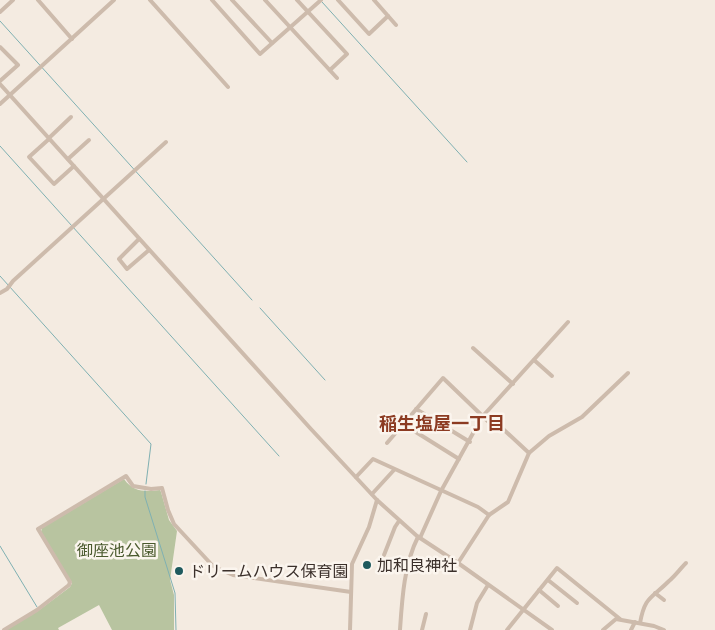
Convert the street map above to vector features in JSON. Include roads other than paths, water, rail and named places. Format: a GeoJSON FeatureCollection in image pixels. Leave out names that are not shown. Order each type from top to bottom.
{"type":"FeatureCollection","features":[{"type":"Feature","properties":{"kind":"street"},"geometry":{"type":"LineString","coordinates":[[0,12],[13,0]]}},
{"type":"Feature","properties":{"kind":"street"},"geometry":{"type":"LineString","coordinates":[[38,0],[72,39]]}},
{"type":"Feature","properties":{"kind":"street"},"geometry":{"type":"LineString","coordinates":[[0,104],[114,0]]}},
{"type":"Feature","properties":{"kind":"street"},"geometry":{"type":"LineString","coordinates":[[150,0],[228,87]]}},
{"type":"Feature","properties":{"kind":"street"},"geometry":{"type":"LineString","coordinates":[[212,0],[260,54],[320,1]]}},
{"type":"Feature","properties":{"kind":"street"},"geometry":{"type":"LineString","coordinates":[[232,0],[272,43]]}},
{"type":"Feature","properties":{"kind":"street"},"geometry":{"type":"LineString","coordinates":[[265,0],[337,78]]}},
{"type":"Feature","properties":{"kind":"street"},"geometry":{"type":"LineString","coordinates":[[298,0],[347,54],[330,70]]}},
{"type":"Feature","properties":{"kind":"street"},"geometry":{"type":"LineString","coordinates":[[338,0],[369,34],[388,16]]}},
{"type":"Feature","properties":{"kind":"street"},"geometry":{"type":"LineString","coordinates":[[374,0],[396,25]]}},
{"type":"Feature","properties":{"kind":"street"},"geometry":{"type":"LineString","coordinates":[[0,47],[18,65],[0,83],[139,239],[372,494],[419,538],[458,563],[552,630]]}},
{"type":"Feature","properties":{"kind":"street"},"geometry":{"type":"LineString","coordinates":[[71,118],[29,157],[54,184],[74,166]]}},
{"type":"Feature","properties":{"kind":"street"},"geometry":{"type":"LineString","coordinates":[[68,159],[88,140]]}},
{"type":"Feature","properties":{"kind":"street"},"geometry":{"type":"LineString","coordinates":[[0,293],[166,142]]}},
{"type":"Feature","properties":{"kind":"street"},"geometry":{"type":"LineString","coordinates":[[139,239],[119,259],[127,269],[149,250]]}},
{"type":"Feature","properties":{"kind":"street"},"geometry":{"type":"LineString","coordinates":[[400,630],[406,574],[414,545],[441,491],[470,442],[482,417],[568,322]]}},
{"type":"Feature","properties":{"kind":"street"},"geometry":{"type":"LineString","coordinates":[[473,348],[513,384]]}},
{"type":"Feature","properties":{"kind":"street"},"geometry":{"type":"LineString","coordinates":[[534,360],[552,376]]}},
{"type":"Feature","properties":{"kind":"street"},"geometry":{"type":"LineString","coordinates":[[458,563],[489,515],[508,502],[529,453],[549,436],[582,417],[628,373]]}},
{"type":"Feature","properties":{"kind":"street"},"geometry":{"type":"LineString","coordinates":[[387,442],[443,378],[482,417],[496,429],[502,428],[529,453]]}},
{"type":"Feature","properties":{"kind":"street"},"geometry":{"type":"LineString","coordinates":[[416,409],[470,442]]}},
{"type":"Feature","properties":{"kind":"street"},"geometry":{"type":"LineString","coordinates":[[403,424],[459,459]]}},
{"type":"Feature","properties":{"kind":"street"},"geometry":{"type":"LineString","coordinates":[[356,477],[373,459],[394,470],[412,476],[489,515]]}},
{"type":"Feature","properties":{"kind":"street"},"geometry":{"type":"LineString","coordinates":[[372,494],[394,470]]}},
{"type":"Feature","properties":{"kind":"street"},"geometry":{"type":"LineString","coordinates":[[4,630],[37,610],[69,585],[70,582],[38,529],[126,476],[133,486],[151,489],[162,488],[174,524],[212,565],[219,570],[233,575],[351,592]]}},
{"type":"Feature","properties":{"kind":"street"},"geometry":{"type":"LineString","coordinates":[[350,630],[352,564],[369,527],[378,500]]}},
{"type":"Feature","properties":{"kind":"street"},"geometry":{"type":"LineString","coordinates":[[384,555],[399,521]]}},
{"type":"Feature","properties":{"kind":"street"},"geometry":{"type":"LineString","coordinates":[[640,623],[642,609],[651,594],[668,582],[686,563]]}},
{"type":"Feature","properties":{"kind":"street"},"geometry":{"type":"LineString","coordinates":[[507,630],[557,568],[620,619]]}},
{"type":"Feature","properties":{"kind":"street"},"geometry":{"type":"LineString","coordinates":[[548,580],[578,603]]}},
{"type":"Feature","properties":{"kind":"street"},"geometry":{"type":"LineString","coordinates":[[470,630],[477,603],[488,585]]}},
{"type":"Feature","properties":{"kind":"street"},"geometry":{"type":"LineString","coordinates":[[539,590],[558,606]]}},
{"type":"Feature","properties":{"kind":"street"},"geometry":{"type":"LineString","coordinates":[[655,593],[664,600]]}},
{"type":"Feature","properties":{"kind":"street"},"geometry":{"type":"LineString","coordinates":[[422,630],[426,614]]}},
{"type":"Feature","properties":{"kind":"street"},"geometry":{"type":"LineString","coordinates":[[603,630],[616,619],[654,626],[664,630]]}},
{"type":"Feature","properties":{"kind":"street"},"geometry":{"type":"LineString","coordinates":[[631,630],[634,622]]}},
{"type":"Feature","properties":{"kind":"waterway"},"geometry":{"type":"LineString","coordinates":[[322,2],[467,162]]}},
{"type":"Feature","properties":{"kind":"waterway"},"geometry":{"type":"LineString","coordinates":[[0,21],[252,300]]}},
{"type":"Feature","properties":{"kind":"waterway"},"geometry":{"type":"LineString","coordinates":[[0,146],[279,456]]}},
{"type":"Feature","properties":{"kind":"waterway"},"geometry":{"type":"LineString","coordinates":[[0,276],[151,444],[146,484]]}},
{"type":"Feature","properties":{"kind":"waterway"},"geometry":{"type":"LineString","coordinates":[[260,308],[325,380]]}},
{"type":"Feature","properties":{"kind":"waterway"},"geometry":{"type":"LineString","coordinates":[[145,491],[145,497],[175,593],[176,630]]}},
{"type":"Feature","properties":{"kind":"waterway"},"geometry":{"type":"LineString","coordinates":[[0,546],[37,607]]}},
{"type":"Feature","properties":{"kind":"place","name":"加和良神社"},"geometry":{"type":"Point","coordinates":[367,565]}},
{"type":"Feature","properties":{"kind":"place","name":"ドリームハウス保育園"},"geometry":{"type":"Point","coordinates":[179,571]}},
{"type":"Feature","properties":{"kind":"district","name":"稲生塩屋一丁目"},"geometry":{"type":"Point","coordinates":[442,424]}},
{"type":"Feature","properties":{"kind":"park label","name":"御座池公園"},"geometry":{"type":"Point","coordinates":[117,550]}}]}
